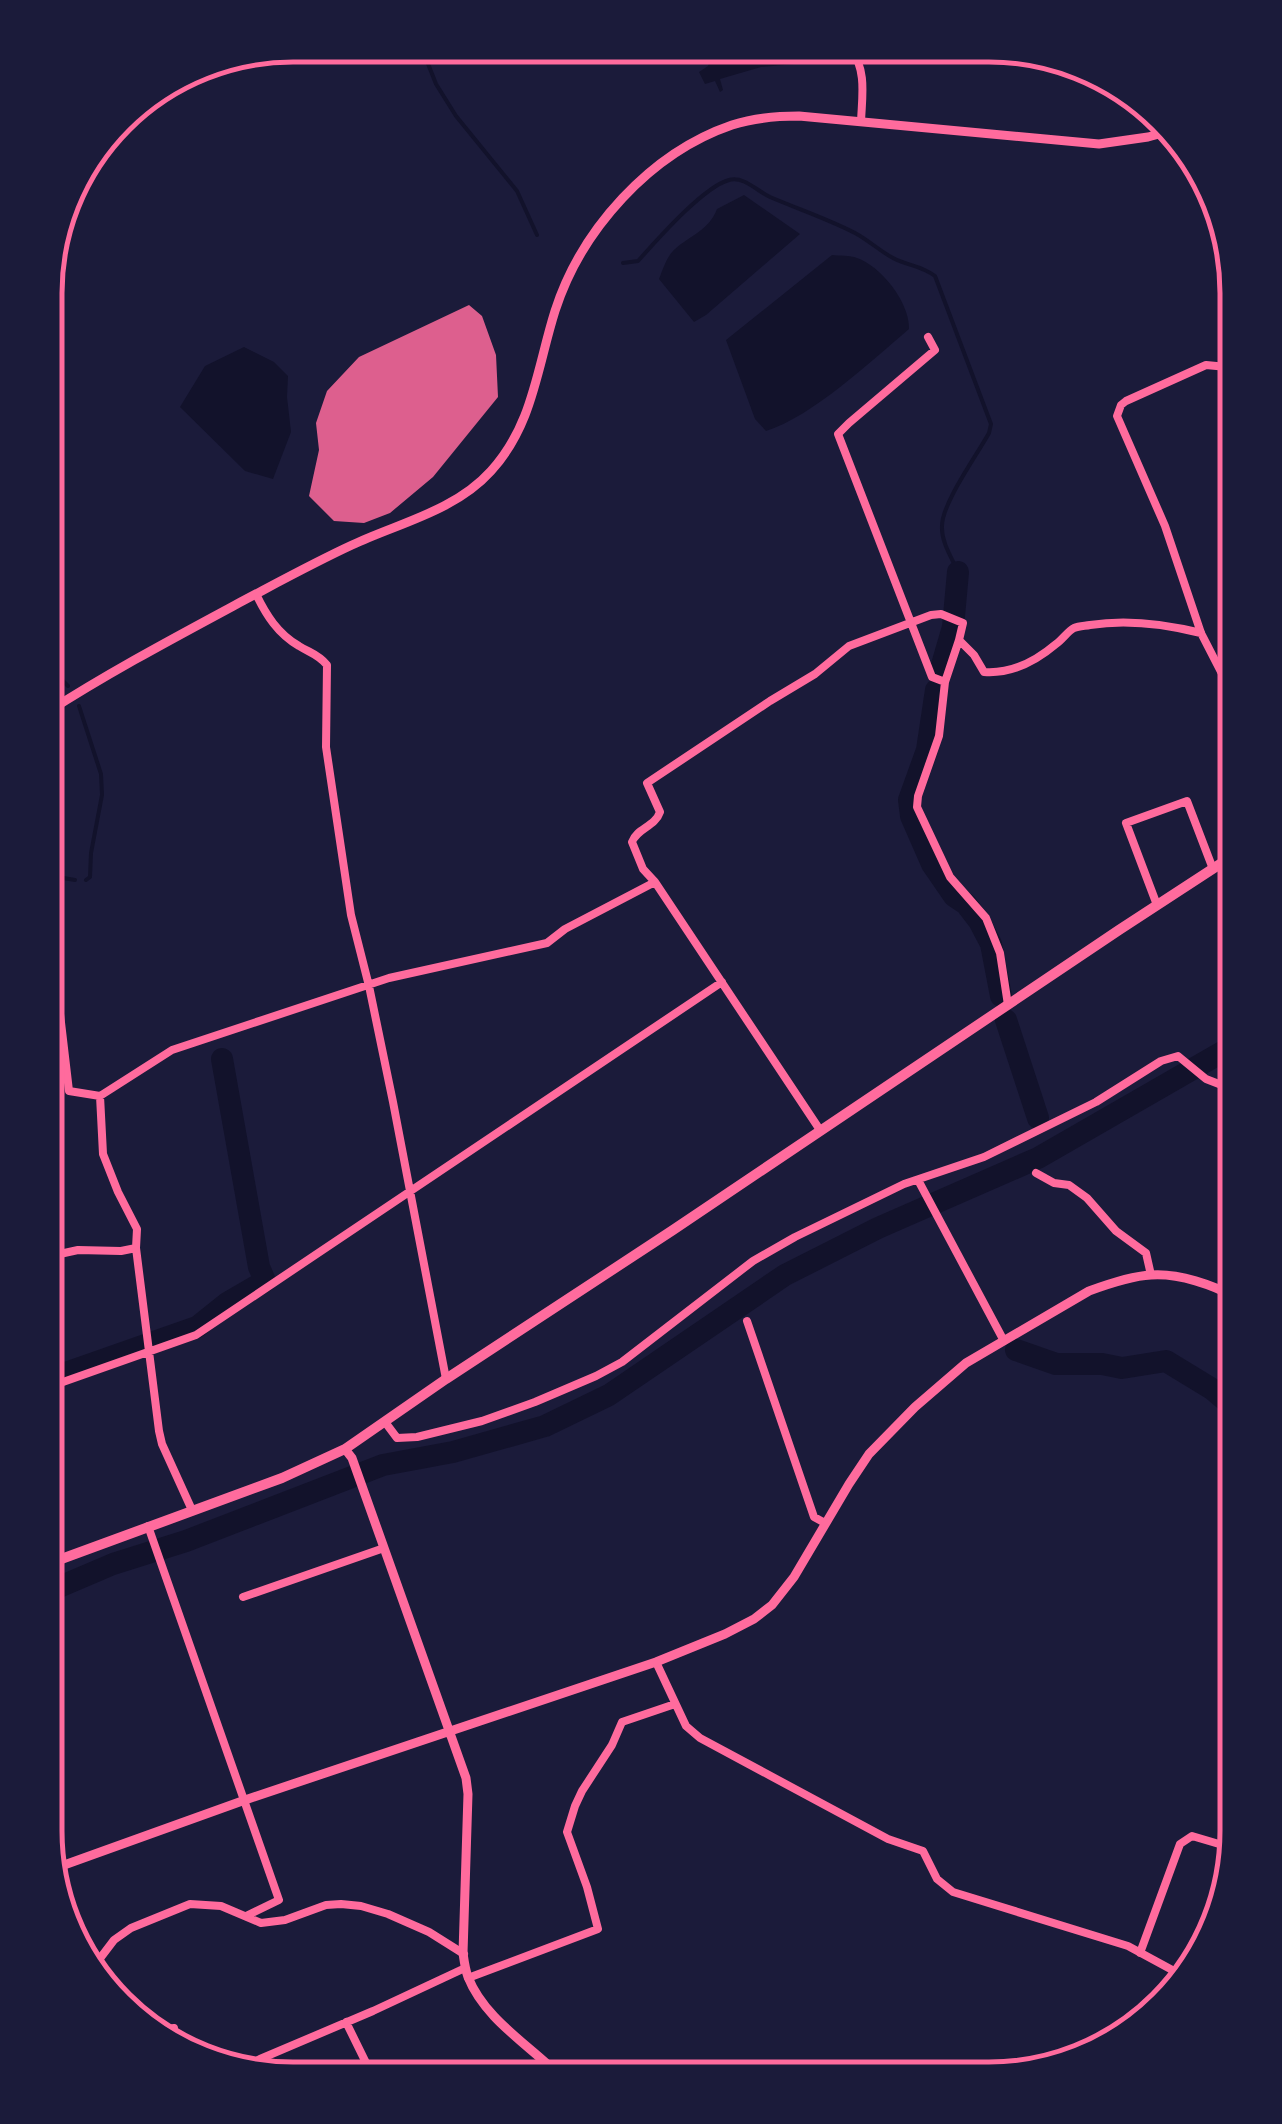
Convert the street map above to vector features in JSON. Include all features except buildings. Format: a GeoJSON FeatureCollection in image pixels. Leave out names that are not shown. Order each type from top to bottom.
{"type":"FeatureCollection","features":[{"type":"Feature","properties":{"kind":"main road"},"geometry":{"type":"LineString","coordinates":[[62,1559],[349,1454],[385,1422],[446,1379],[1220,864]]}},
{"type":"Feature","properties":{"kind":"street"},"geometry":{"type":"LineString","coordinates":[[859,62],[863,87],[861,122]]}},
{"type":"Feature","properties":{"kind":"street"},"geometry":{"type":"LineString","coordinates":[[62,703],[123,665],[352,544],[458,499],[489,474],[524,422],[571,271],[606,214],[666,161],[697,141],[751,120],[799,116],[1099,144],[1156,135]]}},
{"type":"Feature","properties":{"kind":"street"},"geometry":{"type":"LineString","coordinates":[[928,337],[935,350],[838,434],[932,676],[945,682]]}},
{"type":"Feature","properties":{"kind":"street"},"geometry":{"type":"LineString","coordinates":[[1220,366],[1206,365],[1126,401],[1118,416],[1166,526],[1201,632],[1220,668]]}},
{"type":"Feature","properties":{"kind":"street"},"geometry":{"type":"LineString","coordinates":[[256,594],[284,636],[314,653],[326,665],[326,747],[351,915],[369,986],[446,1379]]}},
{"type":"Feature","properties":{"kind":"street"},"geometry":{"type":"LineString","coordinates":[[820,1130],[643,869],[632,842],[634,836],[658,820],[660,812],[647,783],[815,674],[849,646],[932,615],[941,614],[963,623],[945,682],[939,736],[917,807],[950,877],[986,918],[1000,953],[1008,1005]]}},
{"type":"Feature","properties":{"kind":"street"},"geometry":{"type":"LineString","coordinates":[[959,640],[988,673],[1038,658],[1074,628],[1140,623],[1201,632]]}},
{"type":"Feature","properties":{"kind":"street"},"geometry":{"type":"LineString","coordinates":[[1157,905],[1126,823],[1187,801],[1212,869]]}},
{"type":"Feature","properties":{"kind":"street"},"geometry":{"type":"LineString","coordinates":[[62,1030],[69,1090],[100,1096],[172,1050],[389,978],[546,943],[655,882]]}},
{"type":"Feature","properties":{"kind":"street"},"geometry":{"type":"LineString","coordinates":[[62,1383],[196,1335],[722,982]]}},
{"type":"Feature","properties":{"kind":"street"},"geometry":{"type":"LineString","coordinates":[[385,1422],[396,1438],[417,1437],[518,1409],[596,1376],[622,1362],[754,1262],[795,1237],[882,1194],[920,1184],[984,1157],[1096,1102],[1162,1061],[1178,1056],[1201,1076],[1219,1084]]}},
{"type":"Feature","properties":{"kind":"street"},"geometry":{"type":"LineString","coordinates":[[100,1096],[103,1154],[137,1229],[136,1248],[162,1444],[192,1510]]}},
{"type":"Feature","properties":{"kind":"street"},"geometry":{"type":"LineString","coordinates":[[1036,1173],[1054,1183],[1069,1185],[1088,1198],[1116,1231],[1146,1253],[1151,1275]]}},
{"type":"Feature","properties":{"kind":"street"},"geometry":{"type":"LineString","coordinates":[[920,1184],[1004,1341]]}},
{"type":"Feature","properties":{"kind":"street"},"geometry":{"type":"LineString","coordinates":[[62,1254],[136,1248]]}},
{"type":"Feature","properties":{"kind":"street"},"geometry":{"type":"LineString","coordinates":[[65,1865],[656,1662],[754,1620],[794,1577],[869,1454],[966,1363],[1088,1290],[1151,1275],[1192,1280],[1219,1291]]}},
{"type":"Feature","properties":{"kind":"street"},"geometry":{"type":"LineString","coordinates":[[747,1321],[814,1517],[825,1524]]}},
{"type":"Feature","properties":{"kind":"street"},"geometry":{"type":"LineString","coordinates":[[349,1454],[466,1778],[467,1973],[504,2027],[544,2062]]}},
{"type":"Feature","properties":{"kind":"street"},"geometry":{"type":"LineString","coordinates":[[149,1529],[279,1900],[246,1916]]}},
{"type":"Feature","properties":{"kind":"street"},"geometry":{"type":"LineString","coordinates":[[243,1597],[384,1548]]}},
{"type":"Feature","properties":{"kind":"street"},"geometry":{"type":"LineString","coordinates":[[656,1662],[686,1726],[709,1744],[888,1840],[923,1850],[937,1878],[953,1892],[1128,1946],[1172,1970]]}},
{"type":"Feature","properties":{"kind":"street"},"geometry":{"type":"LineString","coordinates":[[260,2059],[467,1973],[598,1929],[567,1832],[575,1806],[622,1722],[675,1704]]}},
{"type":"Feature","properties":{"kind":"street"},"geometry":{"type":"LineString","coordinates":[[1140,1954],[1180,1844],[1192,1836],[1219,1844]]}},
{"type":"Feature","properties":{"kind":"street"},"geometry":{"type":"LineString","coordinates":[[101,1957],[131,1928],[190,1904],[220,1906],[261,1923],[284,1920],[326,1905],[361,1906],[430,1932],[464,1954]]}},
{"type":"Feature","properties":{"kind":"street"},"geometry":{"type":"LineString","coordinates":[[346,2022],[366,2062]]}},
{"type":"Feature","properties":{"kind":"shaded area"},"geometry":{"type":"Polygon","coordinates":[[[709,62],[805,63],[761,67],[720,79],[720,92],[715,81],[705,84],[699,72],[709,62]]]}},
{"type":"Feature","properties":{"kind":"shaded area"},"geometry":{"type":"Polygon","coordinates":[[[744,195],[800,234],[694,322],[659,279],[662,271],[672,252],[704,227],[717,209],[744,195]]]}},
{"type":"Feature","properties":{"kind":"shaded area"},"geometry":{"type":"Polygon","coordinates":[[[832,255],[857,258],[884,277],[905,308],[909,329],[822,401],[766,431],[755,419],[726,340],[832,255]]]}},
{"type":"Feature","properties":{"kind":"shaded area"},"geometry":{"type":"Polygon","coordinates":[[[244,347],[274,362],[288,376],[291,432],[273,479],[245,471],[180,407],[205,366],[244,347]]]}},
{"type":"Feature","properties":{"kind":"waterway"},"geometry":{"type":"LineString","coordinates":[[427,62],[456,116],[517,191],[537,235]]}},
{"type":"Feature","properties":{"kind":"waterway"},"geometry":{"type":"LineString","coordinates":[[623,263],[638,261],[694,203],[718,185],[735,179],[845,228],[893,258],[935,276],[991,424],[944,516],[943,538],[958,572]]}},
{"type":"Feature","properties":{"kind":"waterway"},"geometry":{"type":"LineString","coordinates":[[939,675],[953,627],[958,572]]}},
{"type":"Feature","properties":{"kind":"waterway"},"geometry":{"type":"LineString","coordinates":[[62,680],[68,686]]}},
{"type":"Feature","properties":{"kind":"waterway"},"geometry":{"type":"LineString","coordinates":[[936,690],[927,750],[909,800],[911,816],[932,864],[954,896],[979,921],[991,944],[1001,996]]}},
{"type":"Feature","properties":{"kind":"waterway"},"geometry":{"type":"LineString","coordinates":[[79,706],[101,774],[102,795],[90,877],[86,880]]}},
{"type":"Feature","properties":{"kind":"waterway"},"geometry":{"type":"LineString","coordinates":[[62,878],[75,880]]}},
{"type":"Feature","properties":{"kind":"waterway"},"geometry":{"type":"LineString","coordinates":[[1006,1020],[1038,1118]]}},
{"type":"Feature","properties":{"kind":"waterway"},"geometry":{"type":"LineString","coordinates":[[62,1586],[383,1465],[453,1452],[545,1426],[609,1395],[785,1275],[878,1228],[1038,1158],[1220,1054]]}},
{"type":"Feature","properties":{"kind":"waterway"},"geometry":{"type":"LineString","coordinates":[[62,1374],[197,1327],[227,1303],[265,1281],[259,1267],[222,1059]]}},
{"type":"Feature","properties":{"kind":"waterway"},"geometry":{"type":"LineString","coordinates":[[1016,1350],[1056,1364],[1122,1368],[1166,1361],[1219,1395]]}}]}
